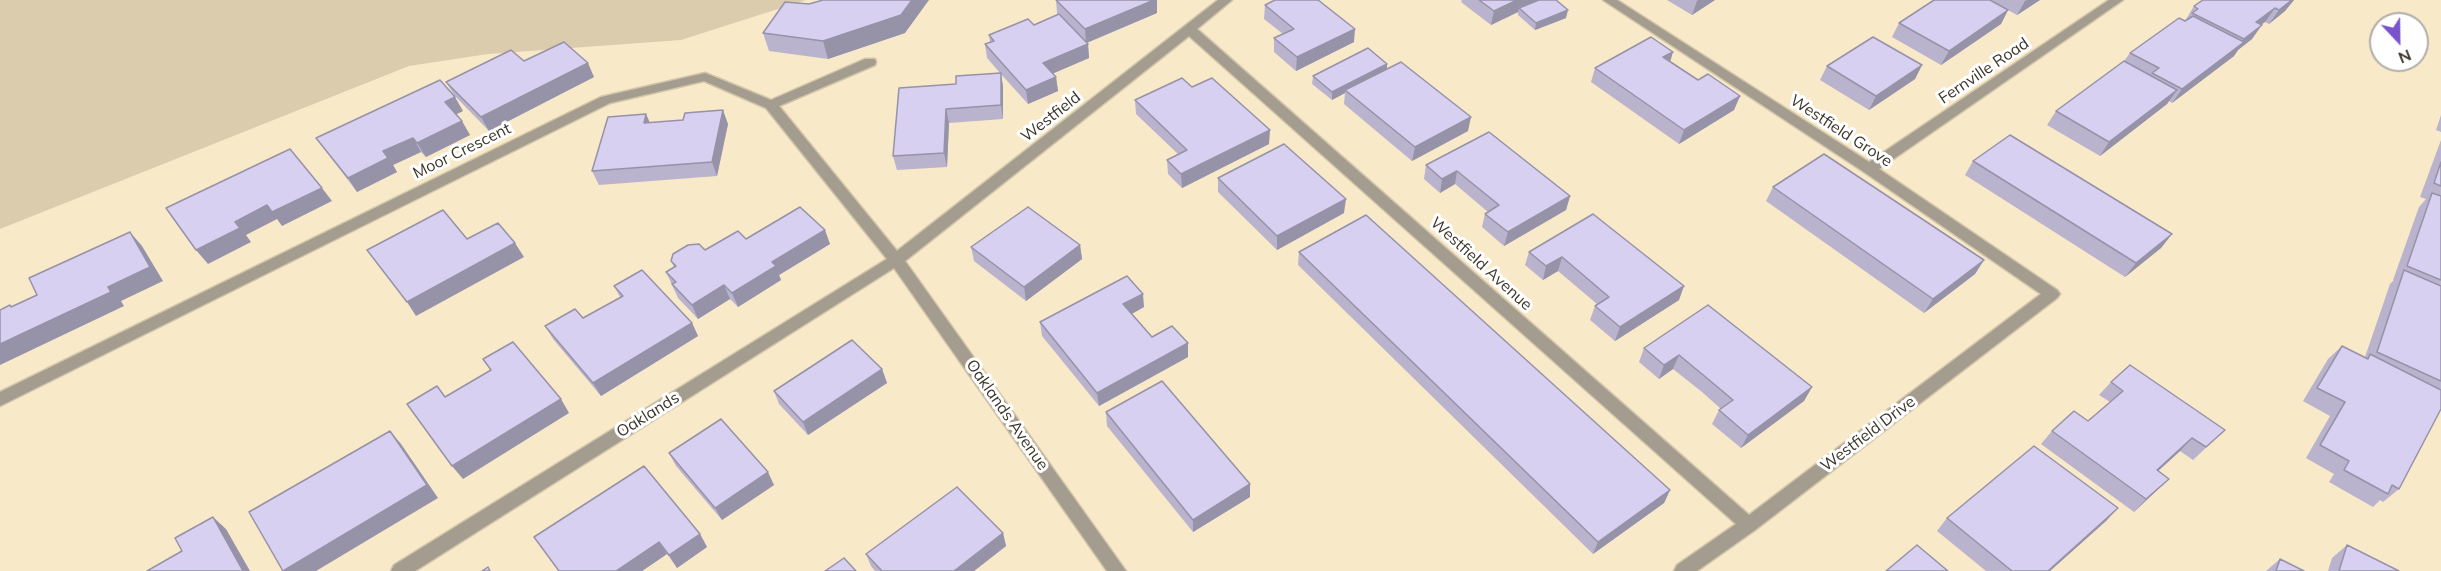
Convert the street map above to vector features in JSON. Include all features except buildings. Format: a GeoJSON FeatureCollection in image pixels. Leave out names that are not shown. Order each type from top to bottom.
{"type":"FeatureCollection","features":[{"type":"Feature","properties":{"kind":"street","name":"Westfield"},"geometry":{"type":"LineString","coordinates":[[896,260],[1226,0]]}},
{"type":"Feature","properties":{"kind":"street","name":"Westfield Grove"},"geometry":{"type":"LineString","coordinates":[[1609,0],[1869,169],[2052,294]]}},
{"type":"Feature","properties":{"kind":"street","name":"Fernville Road"},"geometry":{"type":"LineString","coordinates":[[1869,169],[2117,0]]}},
{"type":"Feature","properties":{"kind":"street","name":"Westfield Avenue"},"geometry":{"type":"LineString","coordinates":[[1190,28],[1749,525]]}},
{"type":"Feature","properties":{"kind":"street"},"geometry":{"type":"LineString","coordinates":[[771,105],[870,62]]}},
{"type":"Feature","properties":{"kind":"street","name":"Moor Crescent"},"geometry":{"type":"LineString","coordinates":[[0,399],[606,100],[705,76],[771,105],[896,260]]}},
{"type":"Feature","properties":{"kind":"street","name":"Oaklands Avenue"},"geometry":{"type":"LineString","coordinates":[[896,260],[1117,571]]}},
{"type":"Feature","properties":{"kind":"street","name":"Oaklands"},"geometry":{"type":"LineString","coordinates":[[400,571],[896,260]]}},
{"type":"Feature","properties":{"kind":"street","name":"Westfield Drive"},"geometry":{"type":"LineString","coordinates":[[1683,571],[1749,525],[2052,294]]}},
{"type":"Feature","properties":{"kind":"shaded area"},"geometry":{"type":"Polygon","coordinates":[[[0,0],[806,0],[681,40],[488,54],[409,66],[0,229],[0,0]]]}}]}
